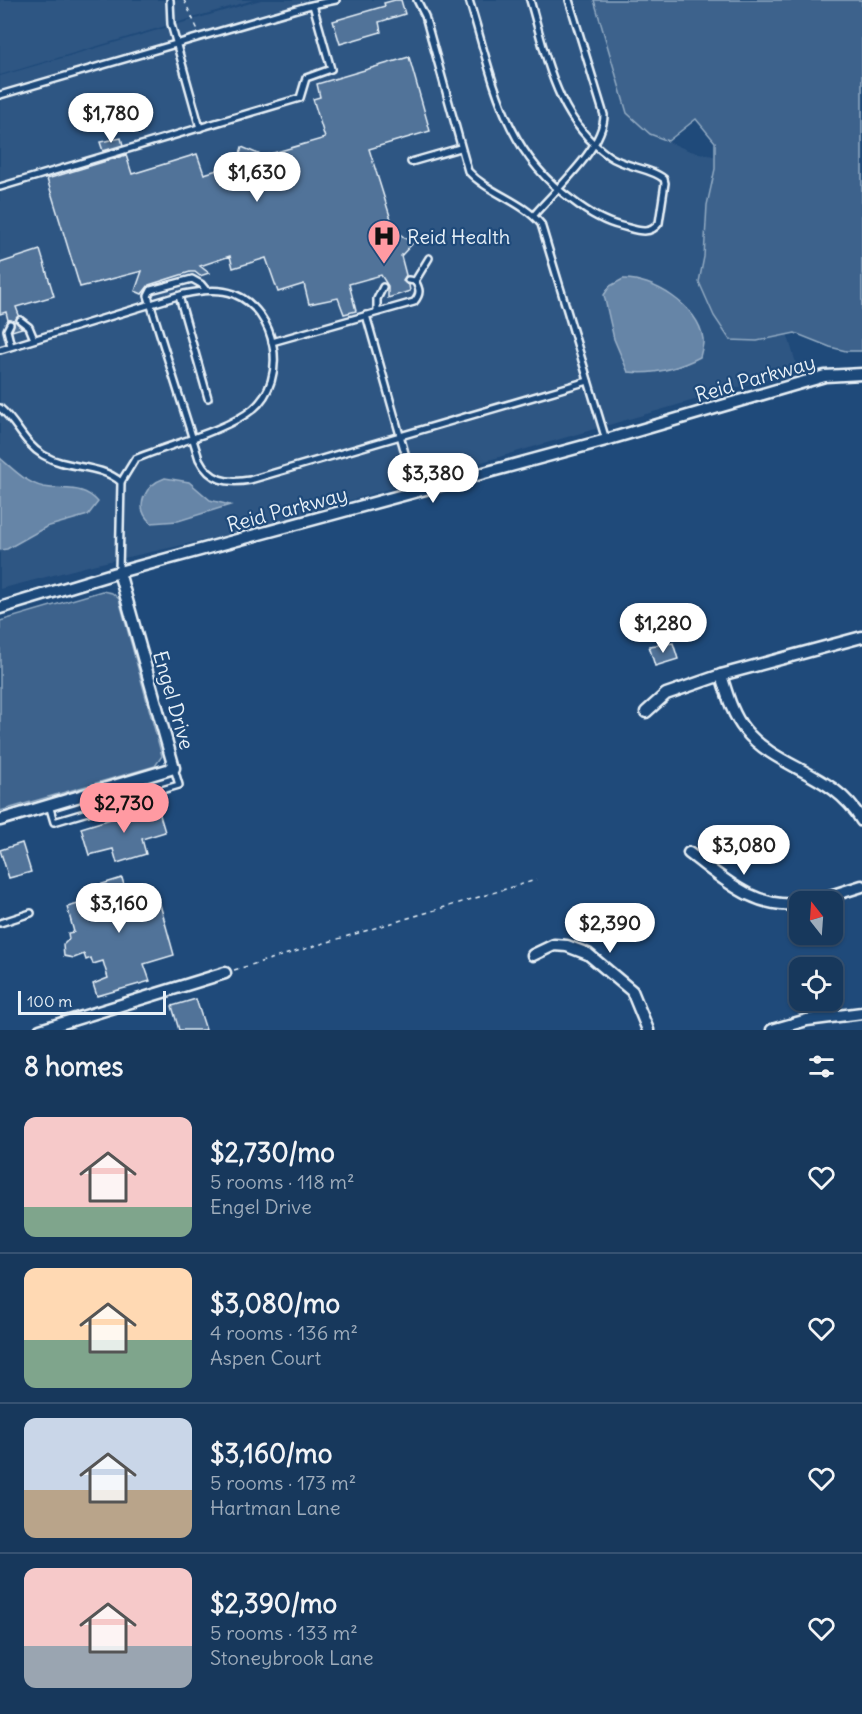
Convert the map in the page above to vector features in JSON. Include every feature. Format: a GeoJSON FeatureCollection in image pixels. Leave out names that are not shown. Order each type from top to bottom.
{"type":"FeatureCollection","features":[{"type":"Feature","properties":{"kind":"street","name":"Reid Parkway"},"geometry":{"type":"LineString","coordinates":[[0,608],[119,572],[417,493],[825,376],[862,374]]}},
{"type":"Feature","properties":{"kind":"street","name":"Engel Drive"},"geometry":{"type":"LineString","coordinates":[[0,820],[174,768],[119,572]]}},
{"type":"Feature","properties":{"kind":"street"},"geometry":{"type":"LineString","coordinates":[[646,712],[666,694],[721,675],[862,637]]}},
{"type":"Feature","properties":{"kind":"street"},"geometry":{"type":"LineString","coordinates":[[721,675],[730,704],[750,735],[768,750],[841,793],[862,821]]}},
{"type":"Feature","properties":{"kind":"street"},"geometry":{"type":"LineString","coordinates":[[689,853],[738,889],[759,901],[789,904]]}},
{"type":"Feature","properties":{"kind":"street"},"geometry":{"type":"LineString","coordinates":[[843,892],[862,886]]}},
{"type":"Feature","properties":{"kind":"street"},"geometry":{"type":"LineString","coordinates":[[532,955],[554,945],[567,946],[588,954],[632,991],[648,1030]]}},
{"type":"Feature","properties":{"kind":"street"},"geometry":{"type":"LineString","coordinates":[[40,1030],[225,973]]}},
{"type":"Feature","properties":{"kind":"street"},"geometry":{"type":"LineString","coordinates":[[772,1030],[807,1020],[862,1013]]}},
{"type":"Feature","properties":{"kind":"lane"},"geometry":{"type":"LineString","coordinates":[[170,0],[176,44],[200,128]]}},
{"type":"Feature","properties":{"kind":"lane"},"geometry":{"type":"LineString","coordinates":[[0,95],[202,36],[336,0]]}},
{"type":"Feature","properties":{"kind":"lane"},"geometry":{"type":"LineString","coordinates":[[417,0],[425,16],[468,171],[475,179],[534,215],[547,237],[606,440]]}},
{"type":"Feature","properties":{"kind":"lane"},"geometry":{"type":"LineString","coordinates":[[469,0],[507,123],[521,149],[539,172],[556,189],[584,209],[615,224],[643,231],[655,228],[658,224],[664,179],[612,158],[594,145],[559,97],[530,0]]}},
{"type":"Feature","properties":{"kind":"lane"},"geometry":{"type":"LineString","coordinates":[[534,215],[594,145],[604,128],[604,115],[569,0]]}},
{"type":"Feature","properties":{"kind":"lane"},"geometry":{"type":"LineString","coordinates":[[0,187],[300,98],[306,78],[331,69],[313,5]]}},
{"type":"Feature","properties":{"kind":"lane"},"geometry":{"type":"LineString","coordinates":[[411,162],[460,148]]}},
{"type":"Feature","properties":{"kind":"lane"},"geometry":{"type":"LineString","coordinates":[[272,342],[414,302],[419,296],[419,288],[411,280],[429,258]]}},
{"type":"Feature","properties":{"kind":"lane"},"geometry":{"type":"LineString","coordinates":[[206,290],[192,279],[151,290],[148,296],[191,437],[205,470],[225,482],[238,482],[588,381]]}},
{"type":"Feature","properties":{"kind":"lane"},"geometry":{"type":"LineString","coordinates":[[377,312],[377,299],[383,287]]}},
{"type":"Feature","properties":{"kind":"lane"},"geometry":{"type":"LineString","coordinates":[[0,350],[151,304],[206,290],[232,293],[249,302],[262,318],[272,342],[274,373],[267,394],[253,409],[236,420],[135,459],[121,482],[119,572]]}},
{"type":"Feature","properties":{"kind":"lane"},"geometry":{"type":"LineString","coordinates":[[179,296],[208,398]]}},
{"type":"Feature","properties":{"kind":"lane"},"geometry":{"type":"LineString","coordinates":[[366,315],[417,493]]}},
{"type":"Feature","properties":{"kind":"lane"},"geometry":{"type":"LineString","coordinates":[[20,320],[29,327],[34,339]]}},
{"type":"Feature","properties":{"kind":"lane"},"geometry":{"type":"LineString","coordinates":[[10,324],[7,330],[11,346]]}},
{"type":"Feature","properties":{"kind":"lane"},"geometry":{"type":"LineString","coordinates":[[0,408],[10,416],[22,437],[44,456],[60,462],[110,473],[121,482]]}},
{"type":"Feature","properties":{"kind":"lane"},"geometry":{"type":"LineString","coordinates":[[49,805],[54,822],[179,785],[174,768]]}},
{"type":"Feature","properties":{"kind":"lane"},"geometry":{"type":"LineString","coordinates":[[0,921],[31,913]]}},
{"type":"Feature","properties":{"kind":"path"},"geometry":{"type":"LineString","coordinates":[[184,0],[202,36]]}},
{"type":"Feature","properties":{"kind":"path"},"geometry":{"type":"LineString","coordinates":[[225,973],[536,880]]}},
{"type":"Feature","properties":{"kind":"shaded area"},"geometry":{"type":"Polygon","coordinates":[[[0,0],[253,0],[0,75],[0,0]]]}},
{"type":"Feature","properties":{"kind":"shaded area","name":"Reid Health"},"geometry":{"type":"Polygon","coordinates":[[[261,0],[594,0],[627,113],[650,134],[690,151],[736,161],[798,370],[237,533],[92,565],[0,589],[0,76],[261,0]]]}},
{"type":"Feature","properties":{"kind":"shaded area"},"geometry":{"type":"Polygon","coordinates":[[[594,0],[862,0],[862,351],[846,351],[830,347],[795,333],[757,341],[730,340],[714,316],[699,282],[704,257],[707,205],[715,169],[715,142],[696,119],[668,141],[650,134],[627,113],[594,0]]]}},
{"type":"Feature","properties":{"kind":"shaded area"},"geometry":{"type":"Polygon","coordinates":[[[623,279],[647,283],[684,305],[700,327],[703,346],[700,357],[665,370],[647,373],[628,372],[614,339],[604,295],[610,286],[623,279]]]}},
{"type":"Feature","properties":{"kind":"shaded area"},"geometry":{"type":"Polygon","coordinates":[[[0,458],[31,482],[44,487],[79,490],[92,496],[98,502],[88,515],[46,527],[7,549],[0,550],[0,458]]]}},
{"type":"Feature","properties":{"kind":"shaded area"},"geometry":{"type":"Polygon","coordinates":[[[165,478],[189,482],[210,500],[230,505],[178,521],[151,523],[143,510],[144,497],[152,486],[165,478]]]}},
{"type":"Feature","properties":{"kind":"shaded area"},"geometry":{"type":"Polygon","coordinates":[[[102,591],[112,593],[119,599],[162,756],[155,766],[0,811],[0,621],[102,591]]]}},
{"type":"Feature","properties":{"kind":"building"},"geometry":{"type":"Polygon","coordinates":[[[401,0],[405,14],[379,22],[381,32],[340,44],[333,21],[385,6],[384,3],[401,0]]]}},
{"type":"Feature","properties":{"kind":"building"},"geometry":{"type":"Polygon","coordinates":[[[409,57],[430,131],[369,149],[394,229],[412,244],[401,256],[406,275],[403,281],[409,285],[410,291],[388,298],[388,286],[381,275],[349,284],[356,311],[344,314],[338,298],[309,304],[304,284],[278,292],[266,258],[233,268],[230,256],[200,266],[209,273],[200,276],[195,272],[190,272],[149,285],[142,294],[135,291],[142,271],[80,287],[47,179],[126,155],[132,174],[197,154],[204,174],[237,164],[242,147],[263,156],[325,138],[313,99],[320,97],[317,84],[409,57]]]}},
{"type":"Feature","properties":{"kind":"building"},"geometry":{"type":"Polygon","coordinates":[[[121,138],[123,145],[103,151],[100,142],[121,138]]]}},
{"type":"Feature","properties":{"kind":"building"},"geometry":{"type":"Polygon","coordinates":[[[40,250],[54,296],[16,307],[19,315],[15,321],[22,328],[12,331],[14,321],[8,320],[6,312],[0,314],[0,263],[40,250]]]}},
{"type":"Feature","properties":{"kind":"building"},"geometry":{"type":"Polygon","coordinates":[[[673,643],[678,659],[655,666],[649,646],[673,643]]]}},
{"type":"Feature","properties":{"kind":"building"},"geometry":{"type":"Polygon","coordinates":[[[157,805],[165,832],[142,839],[146,854],[117,863],[113,849],[89,855],[81,828],[157,805]]]}},
{"type":"Feature","properties":{"kind":"building"},"geometry":{"type":"Polygon","coordinates":[[[22,843],[31,872],[9,878],[0,850],[22,843]]]}},
{"type":"Feature","properties":{"kind":"building"},"geometry":{"type":"Polygon","coordinates":[[[122,878],[128,899],[156,890],[174,955],[144,964],[150,981],[97,996],[93,984],[108,978],[103,961],[93,964],[91,958],[86,960],[84,954],[74,958],[64,956],[63,945],[69,939],[68,933],[74,932],[67,907],[86,902],[83,890],[122,878]]]}},
{"type":"Feature","properties":{"kind":"building"},"geometry":{"type":"Polygon","coordinates":[[[196,999],[206,1030],[179,1030],[172,1006],[196,999]]]}},
{"type":"Feature","properties":{"kind":"place","name":"Reid Health"},"geometry":{"type":"Point","coordinates":[384,265]}}]}
